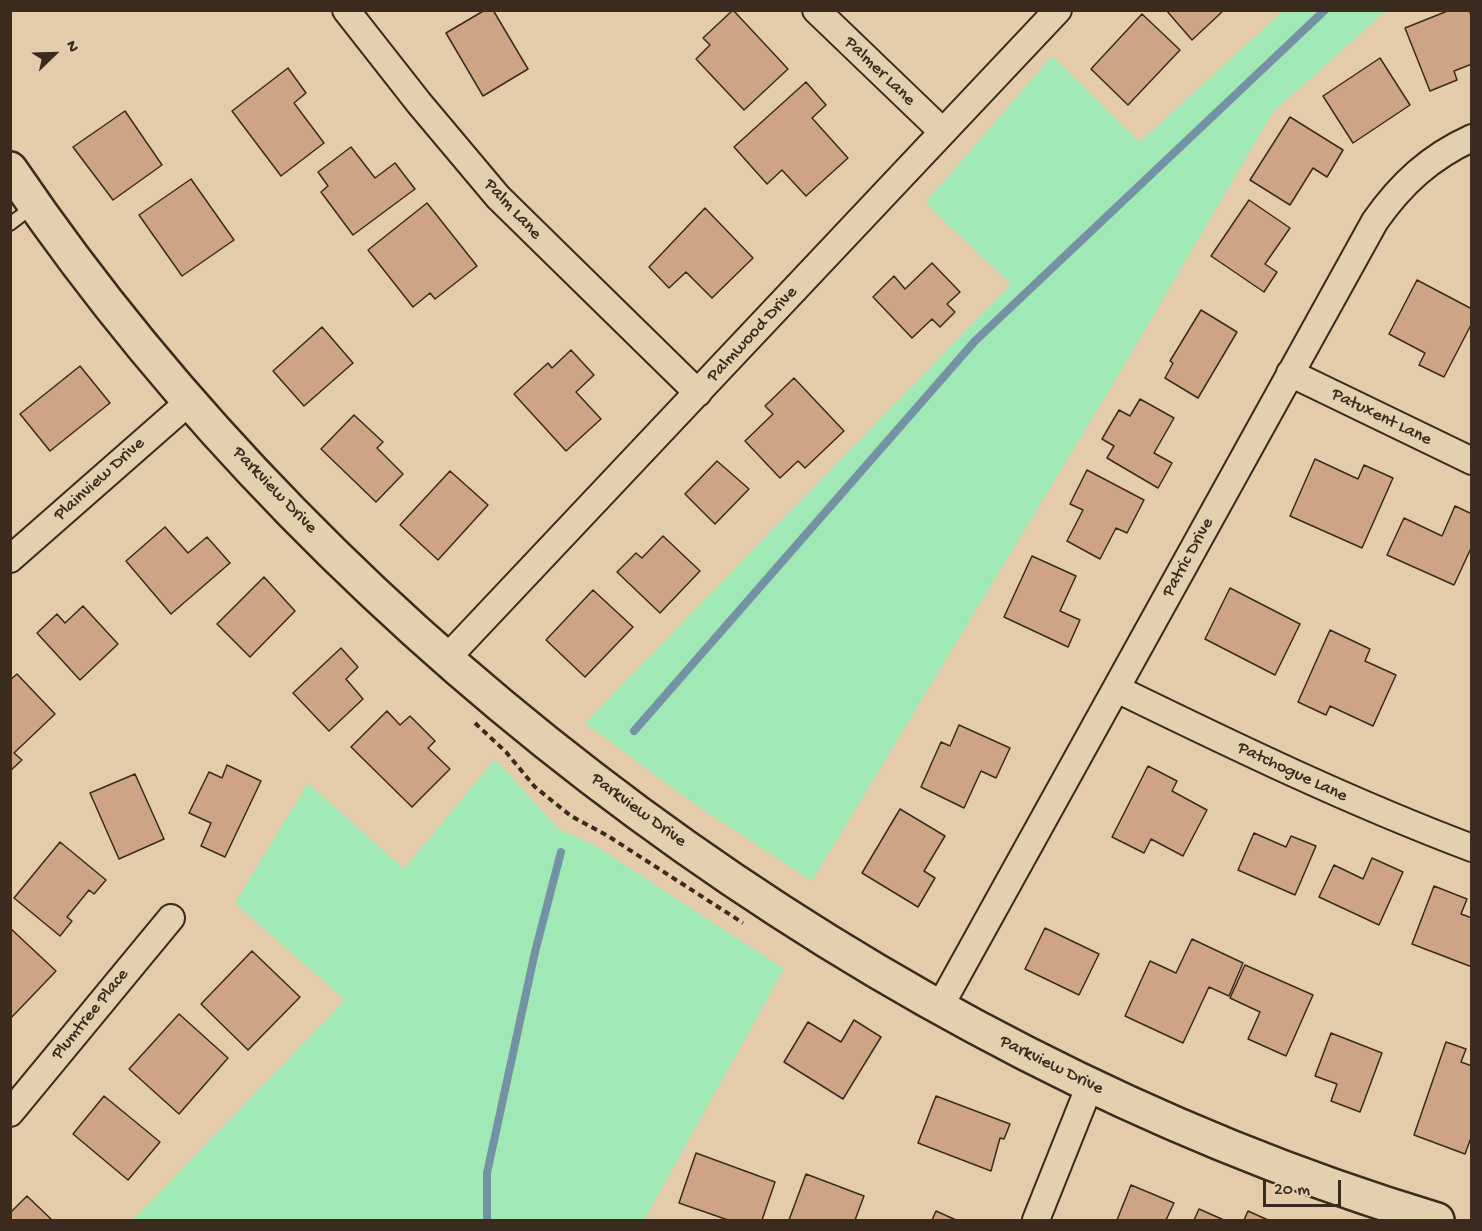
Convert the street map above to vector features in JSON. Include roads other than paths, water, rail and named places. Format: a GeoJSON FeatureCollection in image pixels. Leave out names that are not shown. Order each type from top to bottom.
{"type":"FeatureCollection","features":[{"type":"Feature","properties":{"kind":"street","name":"Palm Lane"},"geometry":{"type":"LineString","coordinates":[[346,10],[419,103],[498,197],[698,393]]}},
{"type":"Feature","properties":{"kind":"street","name":"Palmer Lane"},"geometry":{"type":"LineString","coordinates":[[816,10],[943,132]]}},
{"type":"Feature","properties":{"kind":"street","name":"Palmwood Drive"},"geometry":{"type":"LineString","coordinates":[[447,658],[1058,10]]}},
{"type":"Feature","properties":{"kind":"street","name":"Patric Drive"},"geometry":{"type":"LineString","coordinates":[[939,1008],[1365,239],[1387,204],[1405,183],[1426,165],[1472,138]]}},
{"type":"Feature","properties":{"kind":"street","name":"Parkview Drive"},"geometry":{"type":"LineString","coordinates":[[10,169],[23,215],[86,276],[190,401],[315,534],[447,658],[547,743],[617,797],[768,903],[939,1008],[1015,1049],[1240,1152],[1437,1221]]}},
{"type":"Feature","properties":{"kind":"street","name":"Patuxent Lane"},"geometry":{"type":"LineString","coordinates":[[1290,373],[1472,461]]}},
{"type":"Feature","properties":{"kind":"street","name":"Plainview Drive"},"geometry":{"type":"LineString","coordinates":[[10,559],[190,401]]}},
{"type":"Feature","properties":{"kind":"street","name":"Patchogue Lane"},"geometry":{"type":"LineString","coordinates":[[1117,688],[1298,777],[1379,813],[1472,848]]}},
{"type":"Feature","properties":{"kind":"street","name":"Plumtree Place"},"geometry":{"type":"LineString","coordinates":[[10,1113],[171,918]]}},
{"type":"Feature","properties":{"kind":"street"},"geometry":{"type":"LineString","coordinates":[[1036,1221],[1090,1085]]}},
{"type":"Feature","properties":{"kind":"waterway"},"geometry":{"type":"LineString","coordinates":[[634,731],[975,341],[1325,10]]}},
{"type":"Feature","properties":{"kind":"waterway"},"geometry":{"type":"LineString","coordinates":[[487,1220],[487,1173],[535,952],[561,852]]}}]}
